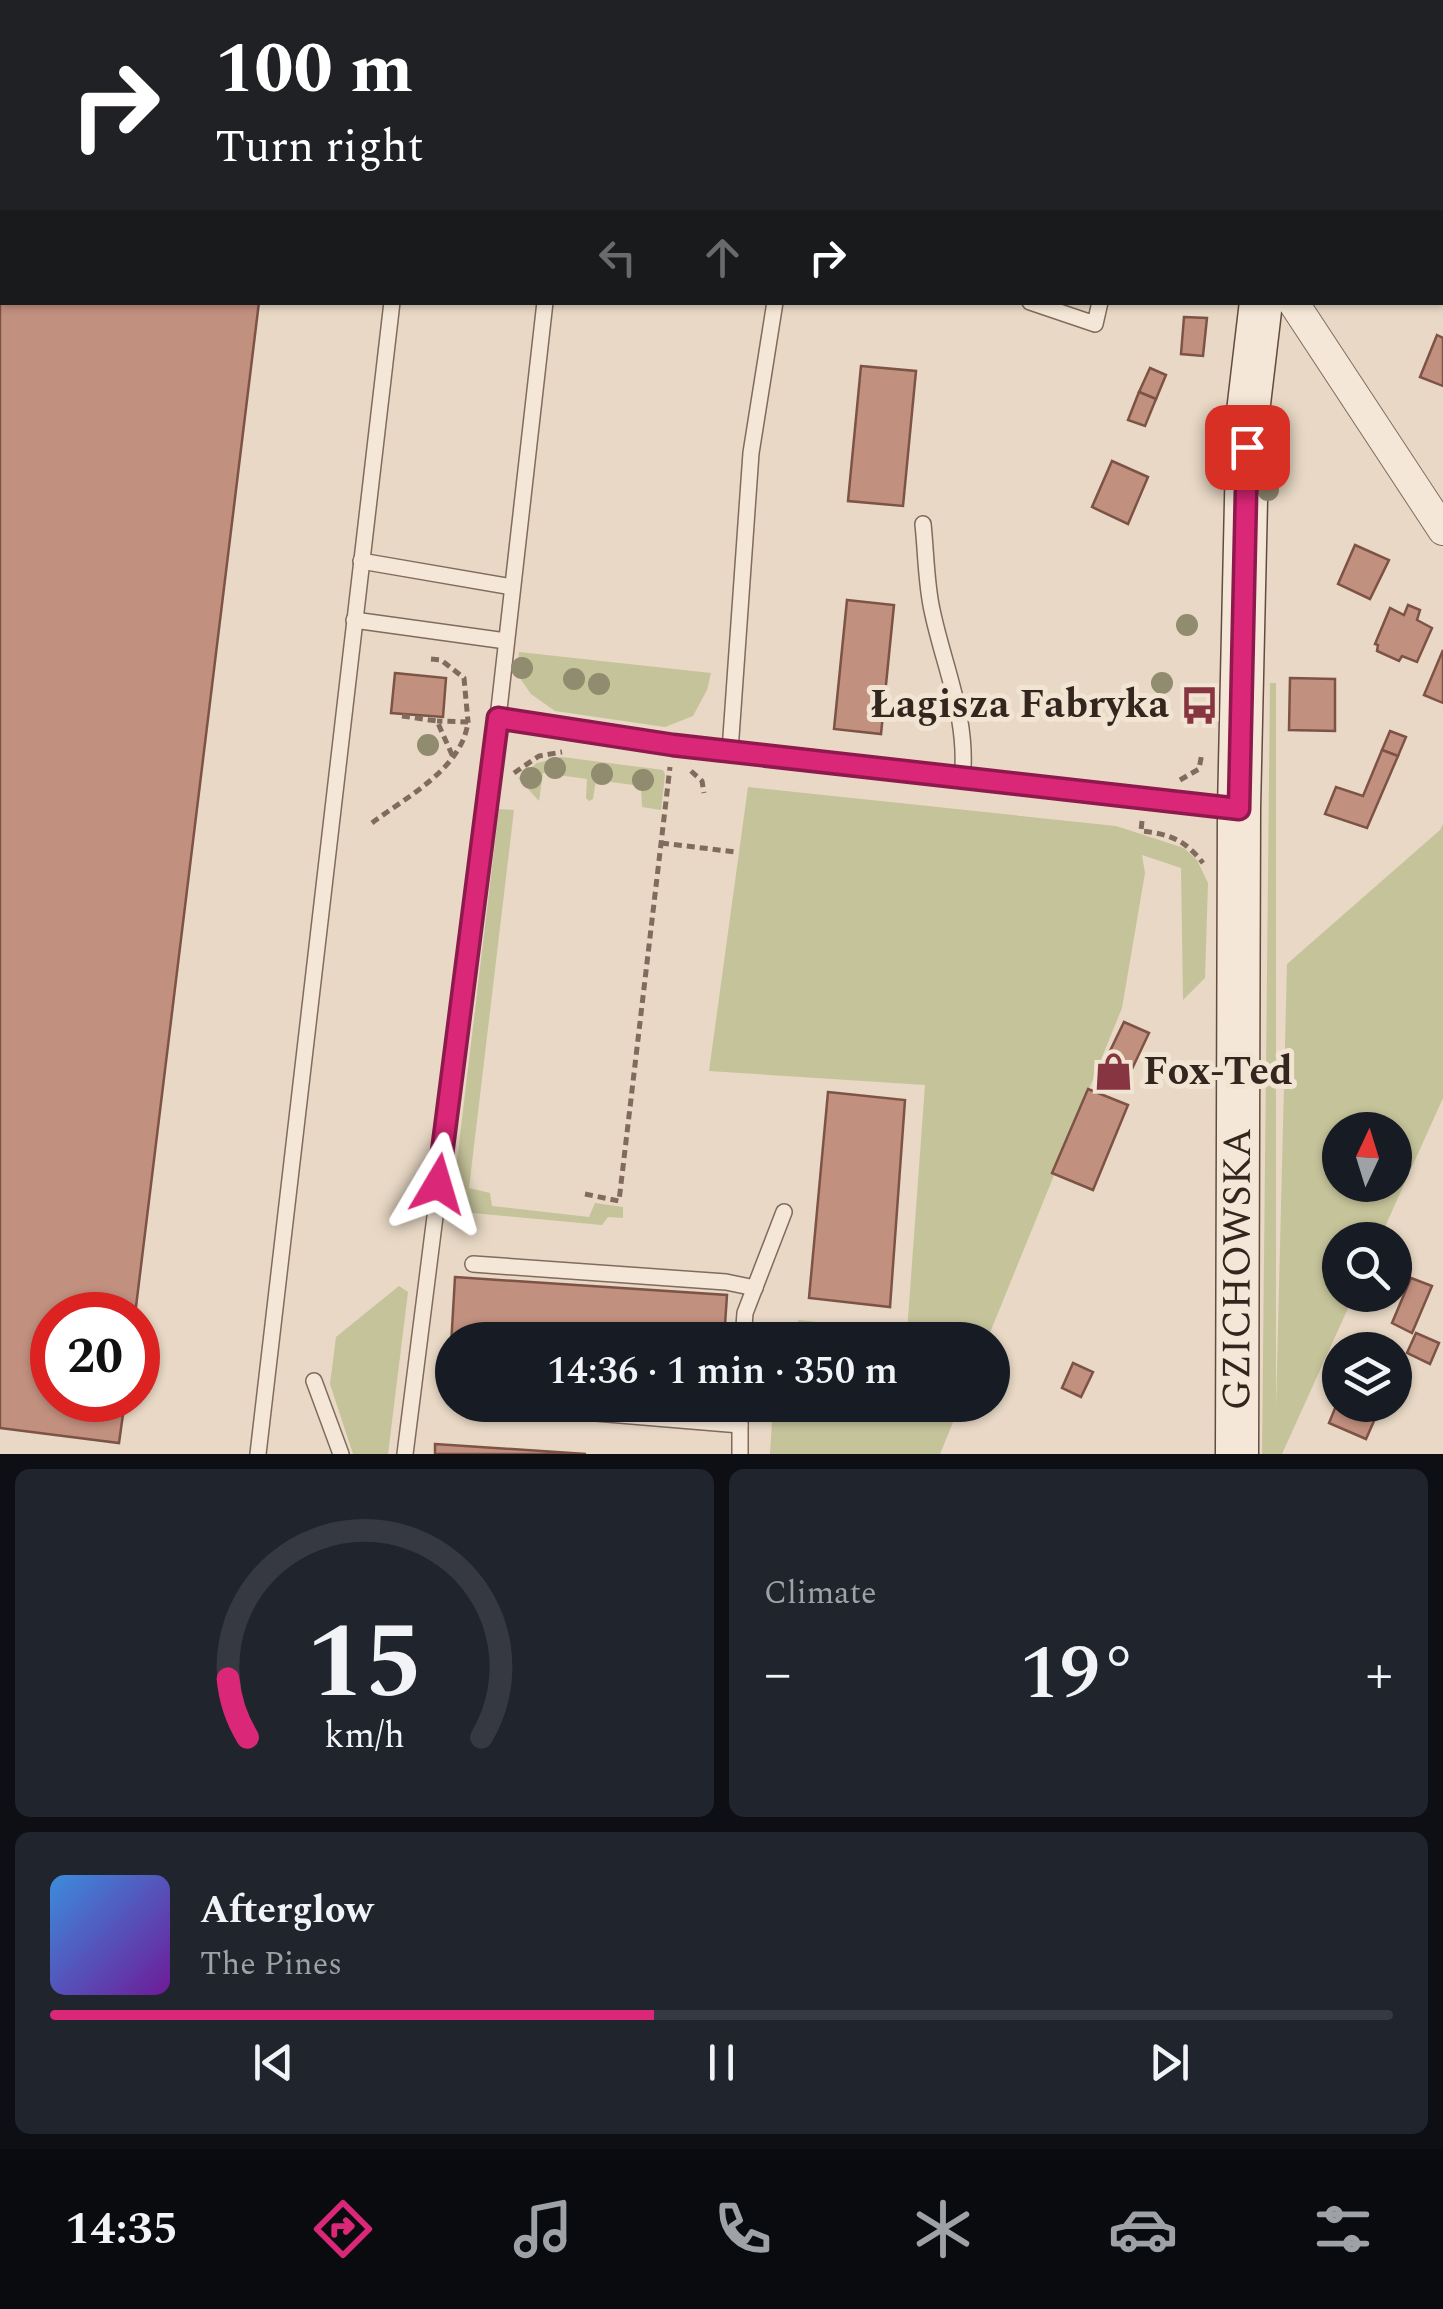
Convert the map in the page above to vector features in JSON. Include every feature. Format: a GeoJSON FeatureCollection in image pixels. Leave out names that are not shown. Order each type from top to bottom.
{"type":"FeatureCollection","features":[{"type":"Feature","properties":{"kind":"street","name":"GZICHOWSKA"},"geometry":{"type":"LineString","coordinates":[[1237,1454],[1239,809],[1248,412],[1261,305]]}},
{"type":"Feature","properties":{"kind":"street"},"geometry":{"type":"LineString","coordinates":[[1295,305],[1443,530]]}},
{"type":"Feature","properties":{"kind":"lane"},"geometry":{"type":"LineString","coordinates":[[258,1454],[392,305]]}},
{"type":"Feature","properties":{"kind":"lane"},"geometry":{"type":"LineString","coordinates":[[404,1454],[498,718],[545,305]]}},
{"type":"Feature","properties":{"kind":"lane"},"geometry":{"type":"LineString","coordinates":[[730,752],[751,453],[775,305]]}},
{"type":"Feature","properties":{"kind":"lane"},"geometry":{"type":"LineString","coordinates":[[1039,305],[1095,324],[1099,305]]}},
{"type":"Feature","properties":{"kind":"lane"},"geometry":{"type":"LineString","coordinates":[[923,524],[932,610],[960,714],[962,780]]}},
{"type":"Feature","properties":{"kind":"lane"},"geometry":{"type":"LineString","coordinates":[[361,561],[512,587]]}},
{"type":"Feature","properties":{"kind":"lane"},"geometry":{"type":"LineString","coordinates":[[354,620],[506,641]]}},
{"type":"Feature","properties":{"kind":"lane"},"geometry":{"type":"LineString","coordinates":[[498,718],[730,752],[1239,809]]}},
{"type":"Feature","properties":{"kind":"lane"},"geometry":{"type":"LineString","coordinates":[[744,1322],[784,1212]]}},
{"type":"Feature","properties":{"kind":"lane"},"geometry":{"type":"LineString","coordinates":[[472,1264],[726,1282],[755,1288]]}},
{"type":"Feature","properties":{"kind":"lane"},"geometry":{"type":"LineString","coordinates":[[314,1380],[341,1454]]}},
{"type":"Feature","properties":{"kind":"lane"},"geometry":{"type":"LineString","coordinates":[[702,1422],[740,1425],[740,1454]]}},
{"type":"Feature","properties":{"kind":"path"},"geometry":{"type":"LineString","coordinates":[[372,823],[448,765],[466,736],[464,678],[441,660],[431,659]]}},
{"type":"Feature","properties":{"kind":"path"},"geometry":{"type":"LineString","coordinates":[[402,716],[468,722]]}},
{"type":"Feature","properties":{"kind":"path"},"geometry":{"type":"LineString","coordinates":[[437,721],[453,756]]}},
{"type":"Feature","properties":{"kind":"path"},"geometry":{"type":"LineString","coordinates":[[1179,780],[1200,769],[1203,741]]}},
{"type":"Feature","properties":{"kind":"path"},"geometry":{"type":"LineString","coordinates":[[584,1194],[619,1201],[673,745]]}},
{"type":"Feature","properties":{"kind":"path"},"geometry":{"type":"LineString","coordinates":[[492,761],[510,779],[521,766],[539,756],[578,754]]}},
{"type":"Feature","properties":{"kind":"path"},"geometry":{"type":"LineString","coordinates":[[670,765],[695,772],[704,792]]}},
{"type":"Feature","properties":{"kind":"path"},"geometry":{"type":"LineString","coordinates":[[1141,831],[1173,835],[1192,849],[1208,869]]}},
{"type":"Feature","properties":{"kind":"path"},"geometry":{"type":"LineString","coordinates":[[661,844],[736,852]]}},
{"type":"Feature","properties":{"kind":"shaded area"},"geometry":{"type":"Polygon","coordinates":[[[519,652],[711,673],[693,716],[665,727],[555,711],[531,694],[517,674],[519,652]]]}},
{"type":"Feature","properties":{"kind":"shaded area"},"geometry":{"type":"Polygon","coordinates":[[[1270,683],[1276,683],[1276,1409],[1287,964],[1443,824],[1443,1098],[1412,1167],[1412,1112],[1322,1112],[1322,1202],[1396,1202],[1387,1222],[1322,1222],[1322,1312],[1346,1312],[1337,1332],[1322,1332],[1322,1366],[1282,1454],[1262,1454],[1270,683]]]}},
{"type":"Feature","properties":{"kind":"shaded area"},"geometry":{"type":"Polygon","coordinates":[[[562,757],[663,770],[661,810],[642,807],[641,786],[596,780],[593,799],[589,801],[587,779],[543,773],[539,801],[518,778],[537,763],[562,757]]]}},
{"type":"Feature","properties":{"kind":"shaded area"},"geometry":{"type":"Polygon","coordinates":[[[748,787],[1116,826],[1184,848],[1197,860],[1208,883],[1205,978],[1183,1000],[1181,868],[1142,855],[1145,873],[1122,1008],[994,1322],[908,1322],[925,1085],[709,1071],[748,787]]]}},
{"type":"Feature","properties":{"kind":"shaded area"},"geometry":{"type":"Polygon","coordinates":[[[499,809],[514,810],[469,1188],[490,1193],[492,1206],[589,1217],[595,1203],[623,1207],[623,1218],[608,1217],[602,1225],[451,1211],[499,809]]]}},
{"type":"Feature","properties":{"kind":"shaded area"},"geometry":{"type":"Polygon","coordinates":[[[399,1286],[408,1292],[388,1454],[353,1454],[330,1384],[336,1337],[399,1286]]]}},
{"type":"Feature","properties":{"kind":"shaded area"},"geometry":{"type":"Polygon","coordinates":[[[772,1422],[953,1422],[940,1454],[770,1454],[772,1422]]]}},
{"type":"Feature","properties":{"kind":"building"},"geometry":{"type":"Polygon","coordinates":[[[0,305],[259,305],[138,1292],[30,1292],[30,1422],[122,1422],[119,1443],[0,1428],[0,305]]]}},
{"type":"Feature","properties":{"kind":"building"},"geometry":{"type":"Polygon","coordinates":[[[1184,317],[1207,318],[1203,356],[1181,354],[1184,317]]]}},
{"type":"Feature","properties":{"kind":"building"},"geometry":{"type":"Polygon","coordinates":[[[1437,335],[1443,338],[1443,386],[1420,377],[1437,335]]]}},
{"type":"Feature","properties":{"kind":"building"},"geometry":{"type":"Polygon","coordinates":[[[861,366],[916,371],[903,506],[848,501],[861,366]]]}},
{"type":"Feature","properties":{"kind":"building"},"geometry":{"type":"Polygon","coordinates":[[[1150,368],[1166,375],[1156,399],[1139,392],[1150,368]]]}},
{"type":"Feature","properties":{"kind":"building"},"geometry":{"type":"Polygon","coordinates":[[[1139,392],[1156,399],[1145,426],[1128,420],[1139,392]]]}},
{"type":"Feature","properties":{"kind":"building"},"geometry":{"type":"Polygon","coordinates":[[[1112,461],[1148,477],[1128,524],[1092,507],[1112,461]]]}},
{"type":"Feature","properties":{"kind":"building"},"geometry":{"type":"Polygon","coordinates":[[[1355,545],[1389,560],[1370,599],[1338,584],[1355,545]]]}},
{"type":"Feature","properties":{"kind":"building"},"geometry":{"type":"Polygon","coordinates":[[[847,600],[894,605],[881,734],[834,729],[847,600]]]}},
{"type":"Feature","properties":{"kind":"building"},"geometry":{"type":"Polygon","coordinates":[[[1408,605],[1420,610],[1417,620],[1432,628],[1417,662],[1402,656],[1399,661],[1377,651],[1375,644],[1390,608],[1404,615],[1408,605]]]}},
{"type":"Feature","properties":{"kind":"building"},"geometry":{"type":"Polygon","coordinates":[[[1443,650],[1443,703],[1424,695],[1443,650]]]}},
{"type":"Feature","properties":{"kind":"building"},"geometry":{"type":"Polygon","coordinates":[[[395,673],[446,678],[443,717],[391,713],[395,673]]]}},
{"type":"Feature","properties":{"kind":"building"},"geometry":{"type":"Polygon","coordinates":[[[1290,678],[1335,679],[1335,731],[1289,730],[1290,678]]]}},
{"type":"Feature","properties":{"kind":"building"},"geometry":{"type":"Polygon","coordinates":[[[1390,731],[1406,737],[1398,756],[1382,750],[1390,731]]]}},
{"type":"Feature","properties":{"kind":"building"},"geometry":{"type":"Polygon","coordinates":[[[1382,750],[1398,756],[1367,828],[1325,814],[1336,787],[1363,796],[1382,750]]]}},
{"type":"Feature","properties":{"kind":"building"},"geometry":{"type":"Polygon","coordinates":[[[1124,1022],[1149,1033],[1122,1090],[1097,1078],[1124,1022]]]}},
{"type":"Feature","properties":{"kind":"building"},"geometry":{"type":"Polygon","coordinates":[[[1088,1089],[1128,1105],[1093,1190],[1052,1173],[1088,1089]]]}},
{"type":"Feature","properties":{"kind":"building"},"geometry":{"type":"Polygon","coordinates":[[[828,1092],[905,1100],[890,1307],[809,1298],[828,1092]]]}},
{"type":"Feature","properties":{"kind":"building"},"geometry":{"type":"Polygon","coordinates":[[[455,1277],[727,1295],[725,1322],[452,1322],[455,1277]]]}},
{"type":"Feature","properties":{"kind":"building"},"geometry":{"type":"Polygon","coordinates":[[[1412,1278],[1432,1286],[1412,1333],[1392,1323],[1397,1312],[1412,1312],[1412,1278]]]}},
{"type":"Feature","properties":{"kind":"building"},"geometry":{"type":"Polygon","coordinates":[[[1416,1333],[1439,1343],[1430,1364],[1412,1355],[1416,1333]]]}},
{"type":"Feature","properties":{"kind":"building"},"geometry":{"type":"Polygon","coordinates":[[[1073,1363],[1093,1372],[1081,1397],[1062,1388],[1073,1363]]]}},
{"type":"Feature","properties":{"kind":"building"},"geometry":{"type":"Polygon","coordinates":[[[1329,1422],[1374,1422],[1366,1439],[1329,1422]]]}},
{"type":"Feature","properties":{"kind":"building"},"geometry":{"type":"Polygon","coordinates":[[[435,1444],[586,1454],[435,1454],[435,1444]]]}},
{"type":"Feature","properties":{"kind":"place","name":"Łagisza Fabryka"},"geometry":{"type":"Point","coordinates":[1199,705]}},
{"type":"Feature","properties":{"kind":"place","name":"Fox-Ted"},"geometry":{"type":"Point","coordinates":[1113,1072]}},
{"type":"Feature","properties":{"kind":"route"},"geometry":{"type":"LineString","coordinates":[[438,1184],[498,718],[673,745],[1239,809],[1247,447]]}}]}
